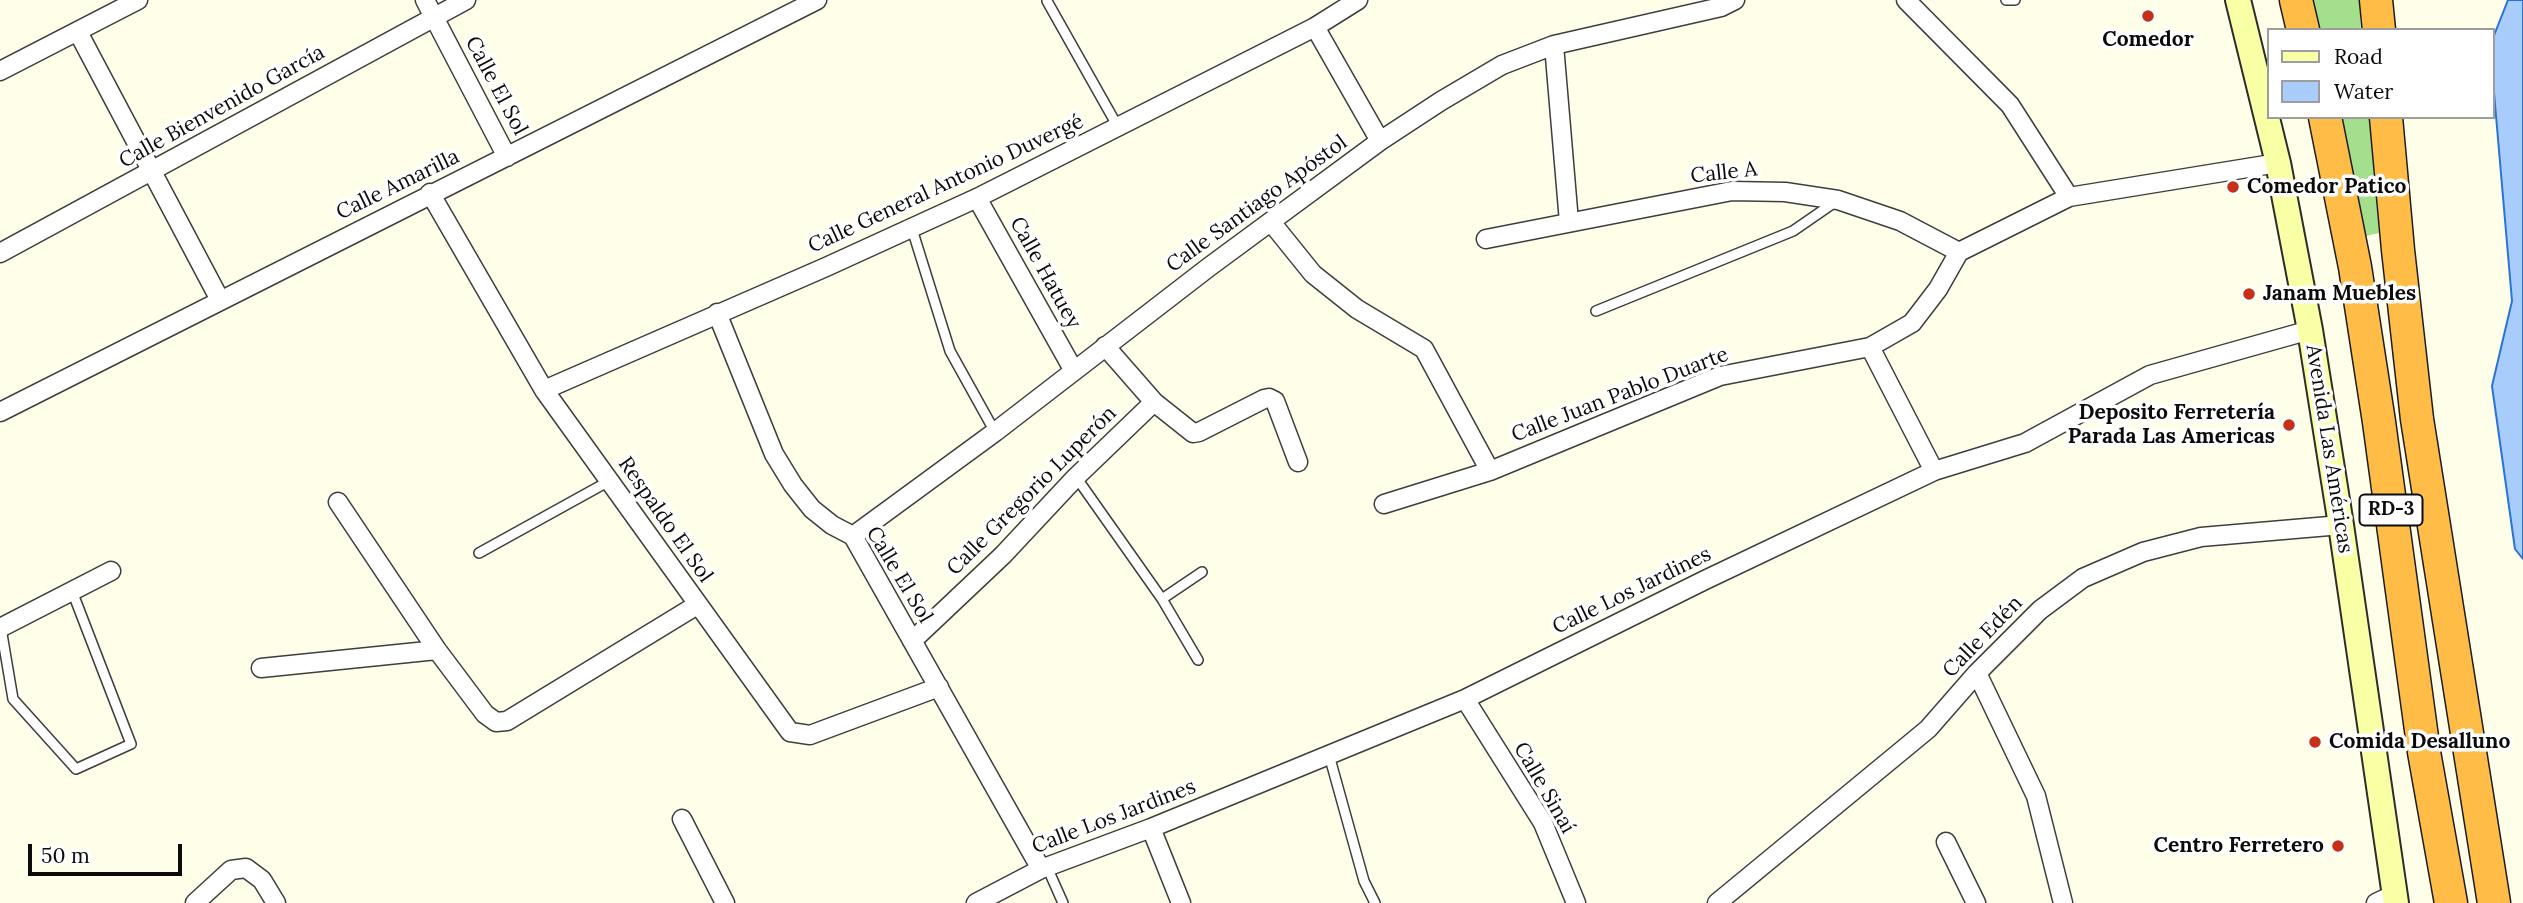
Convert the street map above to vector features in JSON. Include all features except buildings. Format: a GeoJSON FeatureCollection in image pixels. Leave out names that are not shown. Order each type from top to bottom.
{"type":"FeatureCollection","features":[{"type":"Feature","properties":{"kind":"highway"},"geometry":{"type":"LineString","coordinates":[[2296,0],[2303,28]]}},
{"type":"Feature","properties":{"kind":"highway"},"geometry":{"type":"LineString","coordinates":[[2376,0],[2379,28]]}},
{"type":"Feature","properties":{"kind":"highway","name":"RD-3"},"geometry":{"type":"LineString","coordinates":[[2325,119],[2359,293],[2424,752],[2451,903]]}},
{"type":"Feature","properties":{"kind":"highway","name":"RD-3"},"geometry":{"type":"LineString","coordinates":[[2386,119],[2417,419],[2494,903]]}},
{"type":"Feature","properties":{"kind":"main road","name":"Avenida Las Américas"},"geometry":{"type":"LineString","coordinates":[[2238,0],[2278,163],[2310,330],[2341,525],[2389,900]]}},
{"type":"Feature","properties":{"kind":"street"},"geometry":{"type":"LineString","coordinates":[[0,71],[138,0]]}},
{"type":"Feature","properties":{"kind":"street","name":"Calle El Sol"},"geometry":{"type":"LineString","coordinates":[[425,0],[507,156]]}},
{"type":"Feature","properties":{"kind":"street","name":"Calle Bienvenido García"},"geometry":{"type":"LineString","coordinates":[[0,253],[466,0]]}},
{"type":"Feature","properties":{"kind":"street","name":"Calle Amarilla"},"geometry":{"type":"LineString","coordinates":[[0,412],[507,156],[793,5],[817,0]]}},
{"type":"Feature","properties":{"kind":"street","name":"Calle General Antonio Duvergé"},"geometry":{"type":"LineString","coordinates":[[544,390],[977,198],[1315,27],[1358,0]]}},
{"type":"Feature","properties":{"kind":"street","name":"Calle Santiago Apóstol"},"geometry":{"type":"LineString","coordinates":[[853,536],[1380,141],[1502,65],[1554,45],[1721,7],[1735,0]]}},
{"type":"Feature","properties":{"kind":"street"},"geometry":{"type":"LineString","coordinates":[[1906,0],[2010,105],[2069,197]]}},
{"type":"Feature","properties":{"kind":"street"},"geometry":{"type":"LineString","coordinates":[[1315,27],[1380,141]]}},
{"type":"Feature","properties":{"kind":"street"},"geometry":{"type":"LineString","coordinates":[[78,32],[220,300]]}},
{"type":"Feature","properties":{"kind":"street"},"geometry":{"type":"LineString","coordinates":[[1554,45],[1569,222]]}},
{"type":"Feature","properties":{"kind":"street"},"geometry":{"type":"LineString","coordinates":[[1959,252],[2069,197],[2278,163]]}},
{"type":"Feature","properties":{"kind":"street","name":"Calle A"},"geometry":{"type":"LineString","coordinates":[[1486,239],[1732,191],[1784,191],[1838,200],[1900,220],[1959,252]]}},
{"type":"Feature","properties":{"kind":"street","name":"Respaldo El Sol"},"geometry":{"type":"LineString","coordinates":[[430,193],[544,390],[790,732],[810,736],[939,687]]}},
{"type":"Feature","properties":{"kind":"street","name":"Calle Hatuey"},"geometry":{"type":"LineString","coordinates":[[977,198],[1074,372]]}},
{"type":"Feature","properties":{"kind":"street"},"geometry":{"type":"LineString","coordinates":[[1271,222],[1313,274],[1357,309],[1424,349],[1490,471]]}},
{"type":"Feature","properties":{"kind":"street","name":"Calle Juan Pablo Duarte"},"geometry":{"type":"LineString","coordinates":[[1384,504],[1490,471],[1720,376],[1870,347],[1912,323],[1938,289],[1959,252]]}},
{"type":"Feature","properties":{"kind":"street","name":"Calle El Sol"},"geometry":{"type":"LineString","coordinates":[[717,313],[774,454],[812,509],[832,525],[853,536],[1044,868]]}},
{"type":"Feature","properties":{"kind":"street","name":"Calle Los Jardines"},"geometry":{"type":"LineString","coordinates":[[976,903],[1044,868],[1151,828],[1465,699],[1934,471],[2025,443],[2150,376],[2310,330]]}},
{"type":"Feature","properties":{"kind":"street"},"geometry":{"type":"LineString","coordinates":[[1105,346],[1154,402],[1193,433],[1269,398],[1275,401],[1298,462]]}},
{"type":"Feature","properties":{"kind":"street"},"geometry":{"type":"LineString","coordinates":[[1870,347],[1934,471]]}},
{"type":"Feature","properties":{"kind":"street","name":"Calle Gregorio Luperón"},"geometry":{"type":"LineString","coordinates":[[912,640],[1003,555],[1076,477],[1154,402]]}},
{"type":"Feature","properties":{"kind":"street"},"geometry":{"type":"LineString","coordinates":[[338,502],[437,650],[485,714],[496,722],[506,721],[697,605]]}},
{"type":"Feature","properties":{"kind":"street","name":"Calle Edén"},"geometry":{"type":"LineString","coordinates":[[1717,903],[1928,729],[1976,673],[2040,610],[2083,578],[2143,552],[2201,537],[2341,525]]}},
{"type":"Feature","properties":{"kind":"street"},"geometry":{"type":"LineString","coordinates":[[0,628],[111,571]]}},
{"type":"Feature","properties":{"kind":"street"},"geometry":{"type":"LineString","coordinates":[[261,668],[437,650]]}},
{"type":"Feature","properties":{"kind":"street"},"geometry":{"type":"LineString","coordinates":[[1976,673],[2036,796],[2063,903]]}},
{"type":"Feature","properties":{"kind":"street","name":"Calle Sinaí"},"geometry":{"type":"LineString","coordinates":[[1465,699],[1543,823],[1576,903]]}},
{"type":"Feature","properties":{"kind":"street"},"geometry":{"type":"LineString","coordinates":[[682,820],[725,903]]}},
{"type":"Feature","properties":{"kind":"street"},"geometry":{"type":"LineString","coordinates":[[1151,828],[1181,903]]}},
{"type":"Feature","properties":{"kind":"street"},"geometry":{"type":"LineString","coordinates":[[1946,842],[1976,903]]}},
{"type":"Feature","properties":{"kind":"street"},"geometry":{"type":"LineString","coordinates":[[195,903],[231,870],[246,868],[262,880],[276,903]]}},
{"type":"Feature","properties":{"kind":"lane"},"geometry":{"type":"LineString","coordinates":[[2006,0],[2015,0]]}},
{"type":"Feature","properties":{"kind":"lane"},"geometry":{"type":"LineString","coordinates":[[1047,1],[1118,127]]}},
{"type":"Feature","properties":{"kind":"lane"},"geometry":{"type":"LineString","coordinates":[[1596,311],[1793,231],[1838,200]]}},
{"type":"Feature","properties":{"kind":"lane"},"geometry":{"type":"LineString","coordinates":[[912,229],[950,351],[995,432]]}},
{"type":"Feature","properties":{"kind":"lane"},"geometry":{"type":"LineString","coordinates":[[1076,477],[1162,599],[1198,660]]}},
{"type":"Feature","properties":{"kind":"lane"},"geometry":{"type":"LineString","coordinates":[[479,553],[611,481]]}},
{"type":"Feature","properties":{"kind":"lane"},"geometry":{"type":"LineString","coordinates":[[1162,599],[1202,572]]}},
{"type":"Feature","properties":{"kind":"lane"},"geometry":{"type":"LineString","coordinates":[[0,628],[13,699],[76,769],[131,744],[72,591]]}},
{"type":"Feature","properties":{"kind":"lane"},"geometry":{"type":"LineString","coordinates":[[1329,755],[1364,881],[1375,903]]}},
{"type":"Feature","properties":{"kind":"lane"},"geometry":{"type":"LineString","coordinates":[[1044,868],[1063,903]]}},
{"type":"Feature","properties":{"kind":"green space"},"geometry":{"type":"Polygon","coordinates":[[[2311,0],[2359,0],[2361,28],[2318,28],[2311,0]]]}},
{"type":"Feature","properties":{"kind":"green space"},"geometry":{"type":"Polygon","coordinates":[[[2339,119],[2369,119],[2379,233],[2366,236],[2339,119]]]}},
{"type":"Feature","properties":{"kind":"water"},"geometry":{"type":"Polygon","coordinates":[[[2508,0],[2523,0],[2523,559],[2515,549],[2492,386],[2512,301],[2495,104],[2495,33],[2508,0]]]}},
{"type":"Feature","properties":{"kind":"place","name":"Comedor"},"geometry":{"type":"Point","coordinates":[2148,16]}},
{"type":"Feature","properties":{"kind":"place","name":"Comedor Patico"},"geometry":{"type":"Point","coordinates":[2233,187]}},
{"type":"Feature","properties":{"kind":"place","name":"Janam Muebles"},"geometry":{"type":"Point","coordinates":[2249,294]}},
{"type":"Feature","properties":{"kind":"place","name":"Deposito Ferretería Parada Las Americas"},"geometry":{"type":"Point","coordinates":[2289,425]}},
{"type":"Feature","properties":{"kind":"place","name":"Comida Desalluno"},"geometry":{"type":"Point","coordinates":[2315,742]}},
{"type":"Feature","properties":{"kind":"place","name":"Centro Ferretero"},"geometry":{"type":"Point","coordinates":[2338,846]}}]}
